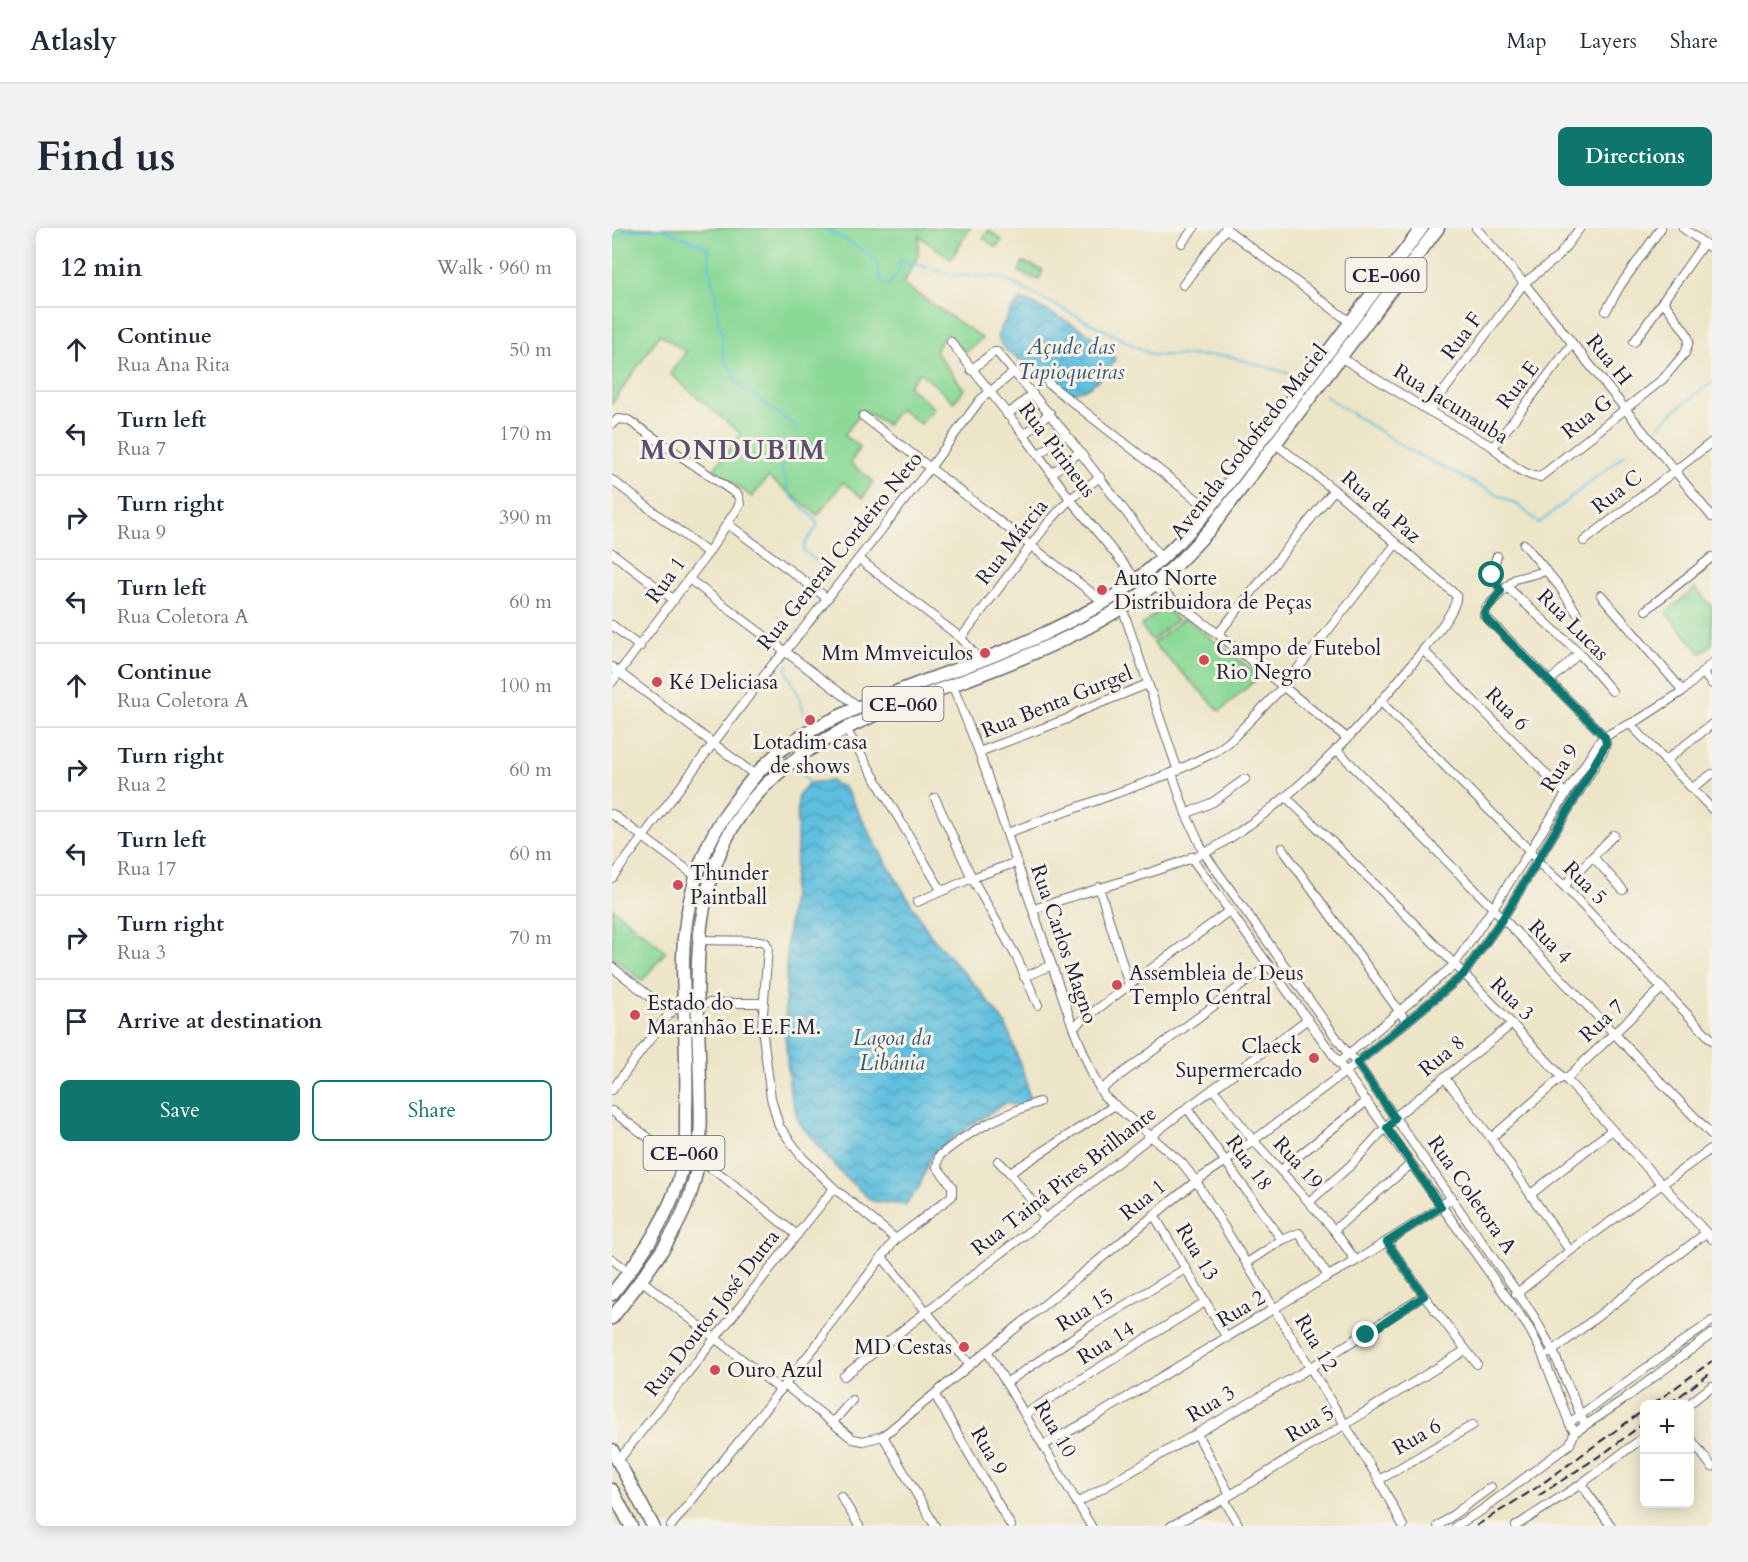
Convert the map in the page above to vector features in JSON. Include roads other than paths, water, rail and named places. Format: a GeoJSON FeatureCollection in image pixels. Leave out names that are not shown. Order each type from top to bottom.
{"type":"FeatureCollection","features":[{"type":"Feature","properties":{"kind":"main road","name":"Avenida Godofredo Maciel"},"geometry":{"type":"LineString","coordinates":[[612,1293],[629,1272],[666,1211],[683,1163],[687,1093],[683,957],[686,927],[697,877],[720,824],[755,775],[796,739],[859,706],[1034,639],[1105,603],[1136,579],[1161,558],[1209,509],[1422,228]]}},
{"type":"Feature","properties":{"kind":"main road","name":"Avenida Godofredo Maciel"},"geometry":{"type":"LineString","coordinates":[[612,1318],[663,1248],[687,1203],[698,1160],[701,1116],[699,940],[704,907],[715,870],[723,847],[741,816],[765,785],[816,744],[952,684],[1022,658],[1122,607],[1154,585],[1212,526],[1438,228]]}},
{"type":"Feature","properties":{"kind":"main road"},"geometry":{"type":"LineString","coordinates":[[615,1456],[653,1526]]}},
{"type":"Feature","properties":{"kind":"main road"},"geometry":{"type":"LineString","coordinates":[[612,1490],[631,1526]]}},
{"type":"Feature","properties":{"kind":"street"},"geometry":{"type":"LineString","coordinates":[[1182,243],[1194,228]]}},
{"type":"Feature","properties":{"kind":"street"},"geometry":{"type":"LineString","coordinates":[[1182,285],[1225,228],[1350,322]]}},
{"type":"Feature","properties":{"kind":"street","name":"Rua H"},"geometry":{"type":"LineString","coordinates":[[1476,228],[1524,283],[1712,517]]}},
{"type":"Feature","properties":{"kind":"street","name":"Rua F"},"geometry":{"type":"LineString","coordinates":[[1429,411],[1524,283],[1557,258],[1580,228]]}},
{"type":"Feature","properties":{"kind":"street"},"geometry":{"type":"LineString","coordinates":[[1606,311],[1620,286],[1661,228]]}},
{"type":"Feature","properties":{"kind":"street"},"geometry":{"type":"LineString","coordinates":[[1683,228],[1712,249]]}},
{"type":"Feature","properties":{"kind":"street"},"geometry":{"type":"LineString","coordinates":[[1695,236],[1701,228]]}},
{"type":"Feature","properties":{"kind":"street"},"geometry":{"type":"LineString","coordinates":[[1634,342],[1704,243]]}},
{"type":"Feature","properties":{"kind":"street","name":"Rua G"},"geometry":{"type":"LineString","coordinates":[[1544,475],[1577,446],[1663,379],[1688,348],[1687,334],[1663,302]]}},
{"type":"Feature","properties":{"kind":"street","name":"Rua Pirineus"},"geometry":{"type":"LineString","coordinates":[[951,342],[1024,435],[1070,499],[1136,579]]}},
{"type":"Feature","properties":{"kind":"street","name":"Rua E"},"geometry":{"type":"LineString","coordinates":[[1493,447],[1572,344]]}},
{"type":"Feature","properties":{"kind":"street"},"geometry":{"type":"LineString","coordinates":[[971,370],[997,352],[1050,413],[1161,558]]}},
{"type":"Feature","properties":{"kind":"street","name":"Rua Jacunauba"},"geometry":{"type":"LineString","coordinates":[[1340,357],[1493,447],[1500,455],[1526,473],[1533,477],[1544,475]]}},
{"type":"Feature","properties":{"kind":"street","name":"Rua General Cordeiro Neto"},"geometry":{"type":"LineString","coordinates":[[612,878],[773,664],[859,559],[980,400],[1014,372]]}},
{"type":"Feature","properties":{"kind":"street"},"geometry":{"type":"LineString","coordinates":[[1048,383],[1209,509]]}},
{"type":"Feature","properties":{"kind":"street"},"geometry":{"type":"LineString","coordinates":[[1007,414],[1033,394]]}},
{"type":"Feature","properties":{"kind":"street"},"geometry":{"type":"LineString","coordinates":[[1024,435],[1050,413]]}},
{"type":"Feature","properties":{"kind":"street"},"geometry":{"type":"LineString","coordinates":[[863,416],[1105,603]]}},
{"type":"Feature","properties":{"kind":"street","name":"Rua 1"},"geometry":{"type":"LineString","coordinates":[[612,424],[618,419],[627,420],[738,495],[740,504],[708,553],[612,682]]}},
{"type":"Feature","properties":{"kind":"street"},"geometry":{"type":"LineString","coordinates":[[1038,455],[1066,434]]}},
{"type":"Feature","properties":{"kind":"street","name":"Rua C"},"geometry":{"type":"LineString","coordinates":[[1584,542],[1712,442]]}},
{"type":"Feature","properties":{"kind":"street","name":"Rua da Paz"},"geometry":{"type":"LineString","coordinates":[[1276,444],[1334,490],[1456,595],[1456,602],[1423,650]]}},
{"type":"Feature","properties":{"kind":"street"},"geometry":{"type":"LineString","coordinates":[[1052,473],[1080,452]]}},
{"type":"Feature","properties":{"kind":"street","name":"Rua Márcia"},"geometry":{"type":"LineString","coordinates":[[961,638],[1048,523],[1070,499],[1100,477]]}},
{"type":"Feature","properties":{"kind":"street"},"geometry":{"type":"LineString","coordinates":[[612,480],[708,553]]}},
{"type":"Feature","properties":{"kind":"street"},"geometry":{"type":"LineString","coordinates":[[1218,634],[1334,490]]}},
{"type":"Feature","properties":{"kind":"street"},"geometry":{"type":"LineString","coordinates":[[728,524],[827,598]]}},
{"type":"Feature","properties":{"kind":"street"},"geometry":{"type":"LineString","coordinates":[[1007,833],[1175,772],[1215,752],[1229,742],[1284,686],[1396,544]]}},
{"type":"Feature","properties":{"kind":"street"},"geometry":{"type":"LineString","coordinates":[[1524,544],[1559,586],[1576,613]]}},
{"type":"Feature","properties":{"kind":"street"},"geometry":{"type":"LineString","coordinates":[[612,553],[674,600]]}},
{"type":"Feature","properties":{"kind":"street"},"geometry":{"type":"LineString","coordinates":[[1497,556],[1491,573],[1504,589]]}},
{"type":"Feature","properties":{"kind":"street"},"geometry":{"type":"LineString","coordinates":[[1646,610],[1712,557]]}},
{"type":"Feature","properties":{"kind":"street"},"geometry":{"type":"LineString","coordinates":[[859,559],[961,638],[980,660]]}},
{"type":"Feature","properties":{"kind":"street"},"geometry":{"type":"LineString","coordinates":[[1546,571],[1517,577],[1484,613],[1485,617],[1549,682],[1610,734],[1683,691],[1712,663]]}},
{"type":"Feature","properties":{"kind":"street"},"geometry":{"type":"LineString","coordinates":[[689,579],[859,706]]}},
{"type":"Feature","properties":{"kind":"street"},"geometry":{"type":"LineString","coordinates":[[1154,585],[1347,738]]}},
{"type":"Feature","properties":{"kind":"street","name":"Rua Lucas"},"geometry":{"type":"LineString","coordinates":[[1504,589],[1579,653],[1612,691]]}},
{"type":"Feature","properties":{"kind":"street"},"geometry":{"type":"LineString","coordinates":[[1601,595],[1683,691]]}},
{"type":"Feature","properties":{"kind":"street","name":"Rua Coletora A"},"geometry":{"type":"LineString","coordinates":[[1122,607],[1148,684],[1186,814],[1204,853],[1348,1054],[1357,1063],[1518,1292],[1553,1351],[1586,1425]]}},
{"type":"Feature","properties":{"kind":"street"},"geometry":{"type":"LineString","coordinates":[[612,625],[640,647]]}},
{"type":"Feature","properties":{"kind":"street"},"geometry":{"type":"LineString","coordinates":[[1034,909],[1204,853],[1230,838],[1286,797],[1336,749],[1381,702],[1423,650]]}},
{"type":"Feature","properties":{"kind":"street","name":"Rua 6"},"geometry":{"type":"LineString","coordinates":[[1423,650],[1566,794]]}},
{"type":"Feature","properties":{"kind":"street"},"geometry":{"type":"LineString","coordinates":[[1549,682],[1579,653]]}},
{"type":"Feature","properties":{"kind":"street"},"geometry":{"type":"LineString","coordinates":[[612,667],[755,775]]}},
{"type":"Feature","properties":{"kind":"street"},"geometry":{"type":"LineString","coordinates":[[1702,672],[1712,684]]}},
{"type":"Feature","properties":{"kind":"street","name":"Rua Carlos Magno"},"geometry":{"type":"LineString","coordinates":[[952,684],[979,752],[1073,1027],[1100,1090],[1150,1137],[1182,1163],[1196,1181]]}},
{"type":"Feature","properties":{"kind":"street","name":"Rua Benta Gurgel"},"geometry":{"type":"LineString","coordinates":[[979,752],[1067,719],[1078,712],[1148,684]]}},
{"type":"Feature","properties":{"kind":"street","name":"Rua 5"},"geometry":{"type":"LineString","coordinates":[[1381,702],[1529,850],[1537,861],[1564,886],[1712,1040]]}},
{"type":"Feature","properties":{"kind":"street"},"geometry":{"type":"LineString","coordinates":[[1630,724],[1712,809]]}},
{"type":"Feature","properties":{"kind":"street"},"geometry":{"type":"LineString","coordinates":[[1665,761],[1712,724]]}},
{"type":"Feature","properties":{"kind":"street"},"geometry":{"type":"LineString","coordinates":[[846,729],[941,890]]}},
{"type":"Feature","properties":{"kind":"street","name":"Rua 9"},"geometry":{"type":"LineString","coordinates":[[1338,1063],[1454,965],[1595,747],[1610,734]]}},
{"type":"Feature","properties":{"kind":"street","name":"Rua 9"},"geometry":{"type":"LineString","coordinates":[[1344,1072],[1463,975],[1503,918],[1603,752],[1610,734]]}},
{"type":"Feature","properties":{"kind":"street","name":"Rua 4"},"geometry":{"type":"LineString","coordinates":[[1336,749],[1712,1135]]}},
{"type":"Feature","properties":{"kind":"street"},"geometry":{"type":"LineString","coordinates":[[1692,789],[1712,774]]}},
{"type":"Feature","properties":{"kind":"street"},"geometry":{"type":"LineString","coordinates":[[1186,814],[1213,802],[1245,779]]}},
{"type":"Feature","properties":{"kind":"street","name":"Rua 3"},"geometry":{"type":"LineString","coordinates":[[1286,797],[1512,1024],[1712,1239]]}},
{"type":"Feature","properties":{"kind":"street"},"geometry":{"type":"LineString","coordinates":[[935,798],[972,878],[1017,958],[1038,1005]]}},
{"type":"Feature","properties":{"kind":"street"},"geometry":{"type":"LineString","coordinates":[[612,814],[697,877]]}},
{"type":"Feature","properties":{"kind":"street"},"geometry":{"type":"LineString","coordinates":[[1564,886],[1614,835]]}},
{"type":"Feature","properties":{"kind":"street"},"geometry":{"type":"LineString","coordinates":[[1282,848],[1407,1022]]}},
{"type":"Feature","properties":{"kind":"street","name":"Rua Coletora A"},"geometry":{"type":"LineString","coordinates":[[1191,857],[1529,1328],[1544,1357],[1573,1428]]}},
{"type":"Feature","properties":{"kind":"street"},"geometry":{"type":"LineString","coordinates":[[1593,857],[1623,890]]}},
{"type":"Feature","properties":{"kind":"street"},"geometry":{"type":"LineString","coordinates":[[917,902],[941,890],[1017,862]]}},
{"type":"Feature","properties":{"kind":"street"},"geometry":{"type":"LineString","coordinates":[[1099,887],[1129,985]]}},
{"type":"Feature","properties":{"kind":"street"},"geometry":{"type":"LineString","coordinates":[[1073,1027],[1229,911]]}},
{"type":"Feature","properties":{"kind":"street"},"geometry":{"type":"LineString","coordinates":[[699,940],[761,941],[768,946],[762,1027],[774,1114],[779,1126],[796,1150],[834,1188],[896,1239]]}},
{"type":"Feature","properties":{"kind":"street"},"geometry":{"type":"LineString","coordinates":[[1024,977],[1052,965]]}},
{"type":"Feature","properties":{"kind":"street"},"geometry":{"type":"LineString","coordinates":[[1100,1090],[1269,965]]}},
{"type":"Feature","properties":{"kind":"street"},"geometry":{"type":"LineString","coordinates":[[612,967],[671,1013]]}},
{"type":"Feature","properties":{"kind":"street","name":"Rua 7"},"geometry":{"type":"LineString","coordinates":[[1491,1138],[1614,1035],[1662,988]]}},
{"type":"Feature","properties":{"kind":"street"},"geometry":{"type":"LineString","coordinates":[[612,1090],[685,993]]}},
{"type":"Feature","properties":{"kind":"street"},"geometry":{"type":"LineString","coordinates":[[1299,1006],[1308,999]]}},
{"type":"Feature","properties":{"kind":"street"},"geometry":{"type":"LineString","coordinates":[[709,1003],[763,1003]]}},
{"type":"Feature","properties":{"kind":"street","name":"Rua Tainá Pires Brilhante"},"geometry":{"type":"LineString","coordinates":[[844,1376],[1187,1108],[1308,1019]]}},
{"type":"Feature","properties":{"kind":"street","name":"Rua 8"},"geometry":{"type":"LineString","coordinates":[[1309,1202],[1351,1165],[1395,1118],[1512,1024]]}},
{"type":"Feature","properties":{"kind":"street","name":"Rua 1"},"geometry":{"type":"LineString","coordinates":[[833,1422],[853,1439],[871,1440],[883,1436],[1106,1252],[1196,1181],[1344,1072]]}},
{"type":"Feature","properties":{"kind":"street"},"geometry":{"type":"LineString","coordinates":[[1444,1077],[1491,1138],[1570,1251]]}},
{"type":"Feature","properties":{"kind":"street","name":"Rua 19"},"geometry":{"type":"LineString","coordinates":[[1213,1089],[1253,1140],[1334,1230],[1356,1261]]}},
{"type":"Feature","properties":{"kind":"street"},"geometry":{"type":"LineString","coordinates":[[1281,1170],[1367,1101]]}},
{"type":"Feature","properties":{"kind":"street"},"geometry":{"type":"LineString","coordinates":[[671,1526],[783,1387],[896,1239],[952,1196],[952,1186],[937,1167],[939,1156],[983,1125],[1004,1114],[1038,1102]]}},
{"type":"Feature","properties":{"kind":"street"},"geometry":{"type":"LineString","coordinates":[[1010,1173],[1115,1105]]}},
{"type":"Feature","properties":{"kind":"street","name":"Rua 18"},"geometry":{"type":"LineString","coordinates":[[1187,1108],[1282,1240]]}},
{"type":"Feature","properties":{"kind":"street"},"geometry":{"type":"LineString","coordinates":[[612,1111],[683,1163]]}},
{"type":"Feature","properties":{"kind":"street"},"geometry":{"type":"LineString","coordinates":[[1531,1194],[1612,1130]]}},
{"type":"Feature","properties":{"kind":"street"},"geometry":{"type":"LineString","coordinates":[[1509,1299],[1570,1251],[1712,1148]]}},
{"type":"Feature","properties":{"kind":"street"},"geometry":{"type":"LineString","coordinates":[[698,1160],[724,1177],[797,1235]]}},
{"type":"Feature","properties":{"kind":"street"},"geometry":{"type":"LineString","coordinates":[[998,1161],[1045,1218]]}},
{"type":"Feature","properties":{"kind":"street"},"geometry":{"type":"LineString","coordinates":[[1334,1230],[1411,1164]]}},
{"type":"Feature","properties":{"kind":"street","name":"Rua 12"},"geometry":{"type":"LineString","coordinates":[[1196,1181],[1379,1480],[1403,1526]]}},
{"type":"Feature","properties":{"kind":"street","name":"Rua Doutor José Dutra"},"geometry":{"type":"LineString","coordinates":[[615,1456],[714,1339],[834,1188]]}},
{"type":"Feature","properties":{"kind":"street","name":"Rua 2"},"geometry":{"type":"LineString","coordinates":[[1044,1445],[1088,1422],[1356,1261],[1441,1207],[1452,1197]]}},
{"type":"Feature","properties":{"kind":"street","name":"Rua 13"},"geometry":{"type":"LineString","coordinates":[[1154,1215],[1227,1338]]}},
{"type":"Feature","properties":{"kind":"street"},"geometry":{"type":"LineString","coordinates":[[1247,1263],[1282,1240],[1299,1233],[1328,1276]]}},
{"type":"Feature","properties":{"kind":"street"},"geometry":{"type":"LineString","coordinates":[[1544,1357],[1706,1233]]}},
{"type":"Feature","properties":{"kind":"street"},"geometry":{"type":"LineString","coordinates":[[1387,1242],[1424,1296],[1477,1364]]}},
{"type":"Feature","properties":{"kind":"street"},"geometry":{"type":"LineString","coordinates":[[882,1257],[970,1365]]}},
{"type":"Feature","properties":{"kind":"street"},"geometry":{"type":"LineString","coordinates":[[612,1259],[629,1272]]}},
{"type":"Feature","properties":{"kind":"street","name":"Rua 15"},"geometry":{"type":"LineString","coordinates":[[1006,1383],[1092,1325],[1185,1269]]}},
{"type":"Feature","properties":{"kind":"street"},"geometry":{"type":"LineString","coordinates":[[641,1280],[714,1339],[833,1422],[852,1400]]}},
{"type":"Feature","properties":{"kind":"street","name":"Rua 3"},"geometry":{"type":"LineString","coordinates":[[1077,1503],[1310,1368],[1424,1296]]}},
{"type":"Feature","properties":{"kind":"street","name":"Rua 14"},"geometry":{"type":"LineString","coordinates":[[1025,1414],[1205,1302]]}},
{"type":"Feature","properties":{"kind":"street"},"geometry":{"type":"LineString","coordinates":[[1456,1526],[1482,1510],[1570,1444],[1573,1428],[1582,1415],[1712,1321]]}},
{"type":"Feature","properties":{"kind":"street"},"geometry":{"type":"LineString","coordinates":[[1573,1428],[1586,1425],[1623,1400],[1712,1334]]}},
{"type":"Feature","properties":{"kind":"street","name":"Rua 5"},"geometry":{"type":"LineString","coordinates":[[1171,1526],[1227,1497],[1466,1350]]}},
{"type":"Feature","properties":{"kind":"street","name":"Rua 10"},"geometry":{"type":"LineString","coordinates":[[987,1351],[1091,1526]]}},
{"type":"Feature","properties":{"kind":"street"},"geometry":{"type":"LineString","coordinates":[[1694,1400],[1712,1386]]}},
{"type":"Feature","properties":{"kind":"street","name":"Rua 9"},"geometry":{"type":"LineString","coordinates":[[935,1395],[1011,1526]]}},
{"type":"Feature","properties":{"kind":"street","name":"Rua 6"},"geometry":{"type":"LineString","coordinates":[[1379,1480],[1473,1425]]}},
{"type":"Feature","properties":{"kind":"street"},"geometry":{"type":"LineString","coordinates":[[1197,1434],[1239,1526]]}},
{"type":"Feature","properties":{"kind":"street"},"geometry":{"type":"LineString","coordinates":[[883,1436],[935,1526]]}},
{"type":"Feature","properties":{"kind":"street"},"geometry":{"type":"LineString","coordinates":[[1516,1526],[1581,1484],[1640,1440]]}},
{"type":"Feature","properties":{"kind":"street"},"geometry":{"type":"LineString","coordinates":[[1694,1444],[1712,1467]]}},
{"type":"Feature","properties":{"kind":"street"},"geometry":{"type":"LineString","coordinates":[[1581,1484],[1611,1526]]}},
{"type":"Feature","properties":{"kind":"street"},"geometry":{"type":"LineString","coordinates":[[1438,1526],[1491,1487]]}},
{"type":"Feature","properties":{"kind":"street"},"geometry":{"type":"LineString","coordinates":[[841,1496],[859,1526]]}},
{"type":"Feature","properties":{"kind":"water","name":"Açude das Tapioqueiras"},"geometry":{"type":"Polygon","coordinates":[[[1022,300],[1052,313],[1091,336],[1110,352],[1115,360],[1098,380],[1083,390],[1066,392],[1057,388],[1007,351],[997,336],[1011,310],[1022,300]]]}},
{"type":"Feature","properties":{"kind":"water","name":"Lagoa da Libânia"},"geometry":{"type":"Polygon","coordinates":[[[830,781],[845,788],[930,935],[981,992],[1006,1025],[1026,1080],[1030,1102],[1017,1107],[1007,1102],[932,1154],[919,1187],[905,1205],[872,1201],[841,1173],[799,1123],[790,1092],[785,1034],[787,940],[797,850],[798,795],[809,783],[830,781]]]}},
{"type":"Feature","properties":{"kind":"waterway"},"geometry":{"type":"LineString","coordinates":[[612,240],[626,228]]}},
{"type":"Feature","properties":{"kind":"waterway"},"geometry":{"type":"LineString","coordinates":[[823,228],[874,258],[883,284],[889,284],[895,276],[900,267],[900,260],[954,275],[1000,277],[1153,355],[1229,356],[1290,374]]}},
{"type":"Feature","properties":{"kind":"waterway"},"geometry":{"type":"LineString","coordinates":[[625,231],[663,229],[707,247],[718,322],[722,332],[723,357],[740,386],[797,427],[796,440],[781,469],[791,496],[814,518],[818,525],[803,550],[828,571]]}},
{"type":"Feature","properties":{"kind":"waterway"},"geometry":{"type":"LineString","coordinates":[[1659,426],[1712,382]]}},
{"type":"Feature","properties":{"kind":"waterway"},"geometry":{"type":"LineString","coordinates":[[1325,396],[1407,449],[1518,505],[1539,523],[1625,454]]}},
{"type":"Feature","properties":{"kind":"waterway"},"geometry":{"type":"LineString","coordinates":[[798,641],[837,594]]}},
{"type":"Feature","properties":{"kind":"waterway"},"geometry":{"type":"LineString","coordinates":[[788,664],[787,672],[800,698],[806,721]]}},
{"type":"Feature","properties":{"kind":"waterway"},"geometry":{"type":"LineString","coordinates":[[798,764],[809,783]]}},
{"type":"Feature","properties":{"kind":"railway"},"geometry":{"type":"LineString","coordinates":[[1658,1400],[1712,1361]]}},
{"type":"Feature","properties":{"kind":"railway"},"geometry":{"type":"LineString","coordinates":[[1674,1400],[1712,1372]]}},
{"type":"Feature","properties":{"kind":"railway"},"geometry":{"type":"LineString","coordinates":[[1476,1526],[1536,1488],[1640,1413]]}},
{"type":"Feature","properties":{"kind":"railway"},"geometry":{"type":"LineString","coordinates":[[1538,1496],[1607,1451],[1640,1426]]}},
{"type":"Feature","properties":{"kind":"place","name":"Auto Norte Distribuidora de Peças"},"geometry":{"type":"Point","coordinates":[1102,590]}},
{"type":"Feature","properties":{"kind":"place","name":"Mm Mmveiculos"},"geometry":{"type":"Point","coordinates":[985,653]}},
{"type":"Feature","properties":{"kind":"place","name":"Campo de Futebol Rio Negro"},"geometry":{"type":"Point","coordinates":[1204,660]}},
{"type":"Feature","properties":{"kind":"place","name":"Ké Deliciasa"},"geometry":{"type":"Point","coordinates":[657,682]}},
{"type":"Feature","properties":{"kind":"place","name":"Lotadim casa de shows"},"geometry":{"type":"Point","coordinates":[810,720]}},
{"type":"Feature","properties":{"kind":"place","name":"Thunder Paintball"},"geometry":{"type":"Point","coordinates":[678,885]}},
{"type":"Feature","properties":{"kind":"place","name":"Assembleia de Deus Templo Central"},"geometry":{"type":"Point","coordinates":[1117,985]}},
{"type":"Feature","properties":{"kind":"place","name":"Estado do Maranhão E.E.F.M."},"geometry":{"type":"Point","coordinates":[635,1015]}},
{"type":"Feature","properties":{"kind":"place","name":"Claeck Supermercado"},"geometry":{"type":"Point","coordinates":[1314,1058]}},
{"type":"Feature","properties":{"kind":"place","name":"MD Cestas"},"geometry":{"type":"Point","coordinates":[964,1347]}},
{"type":"Feature","properties":{"kind":"place","name":"Ouro Azul"},"geometry":{"type":"Point","coordinates":[715,1370]}},
{"type":"Feature","properties":{"kind":"district","name":"MONDUBIM"},"geometry":{"type":"Point","coordinates":[733,450]}}]}
